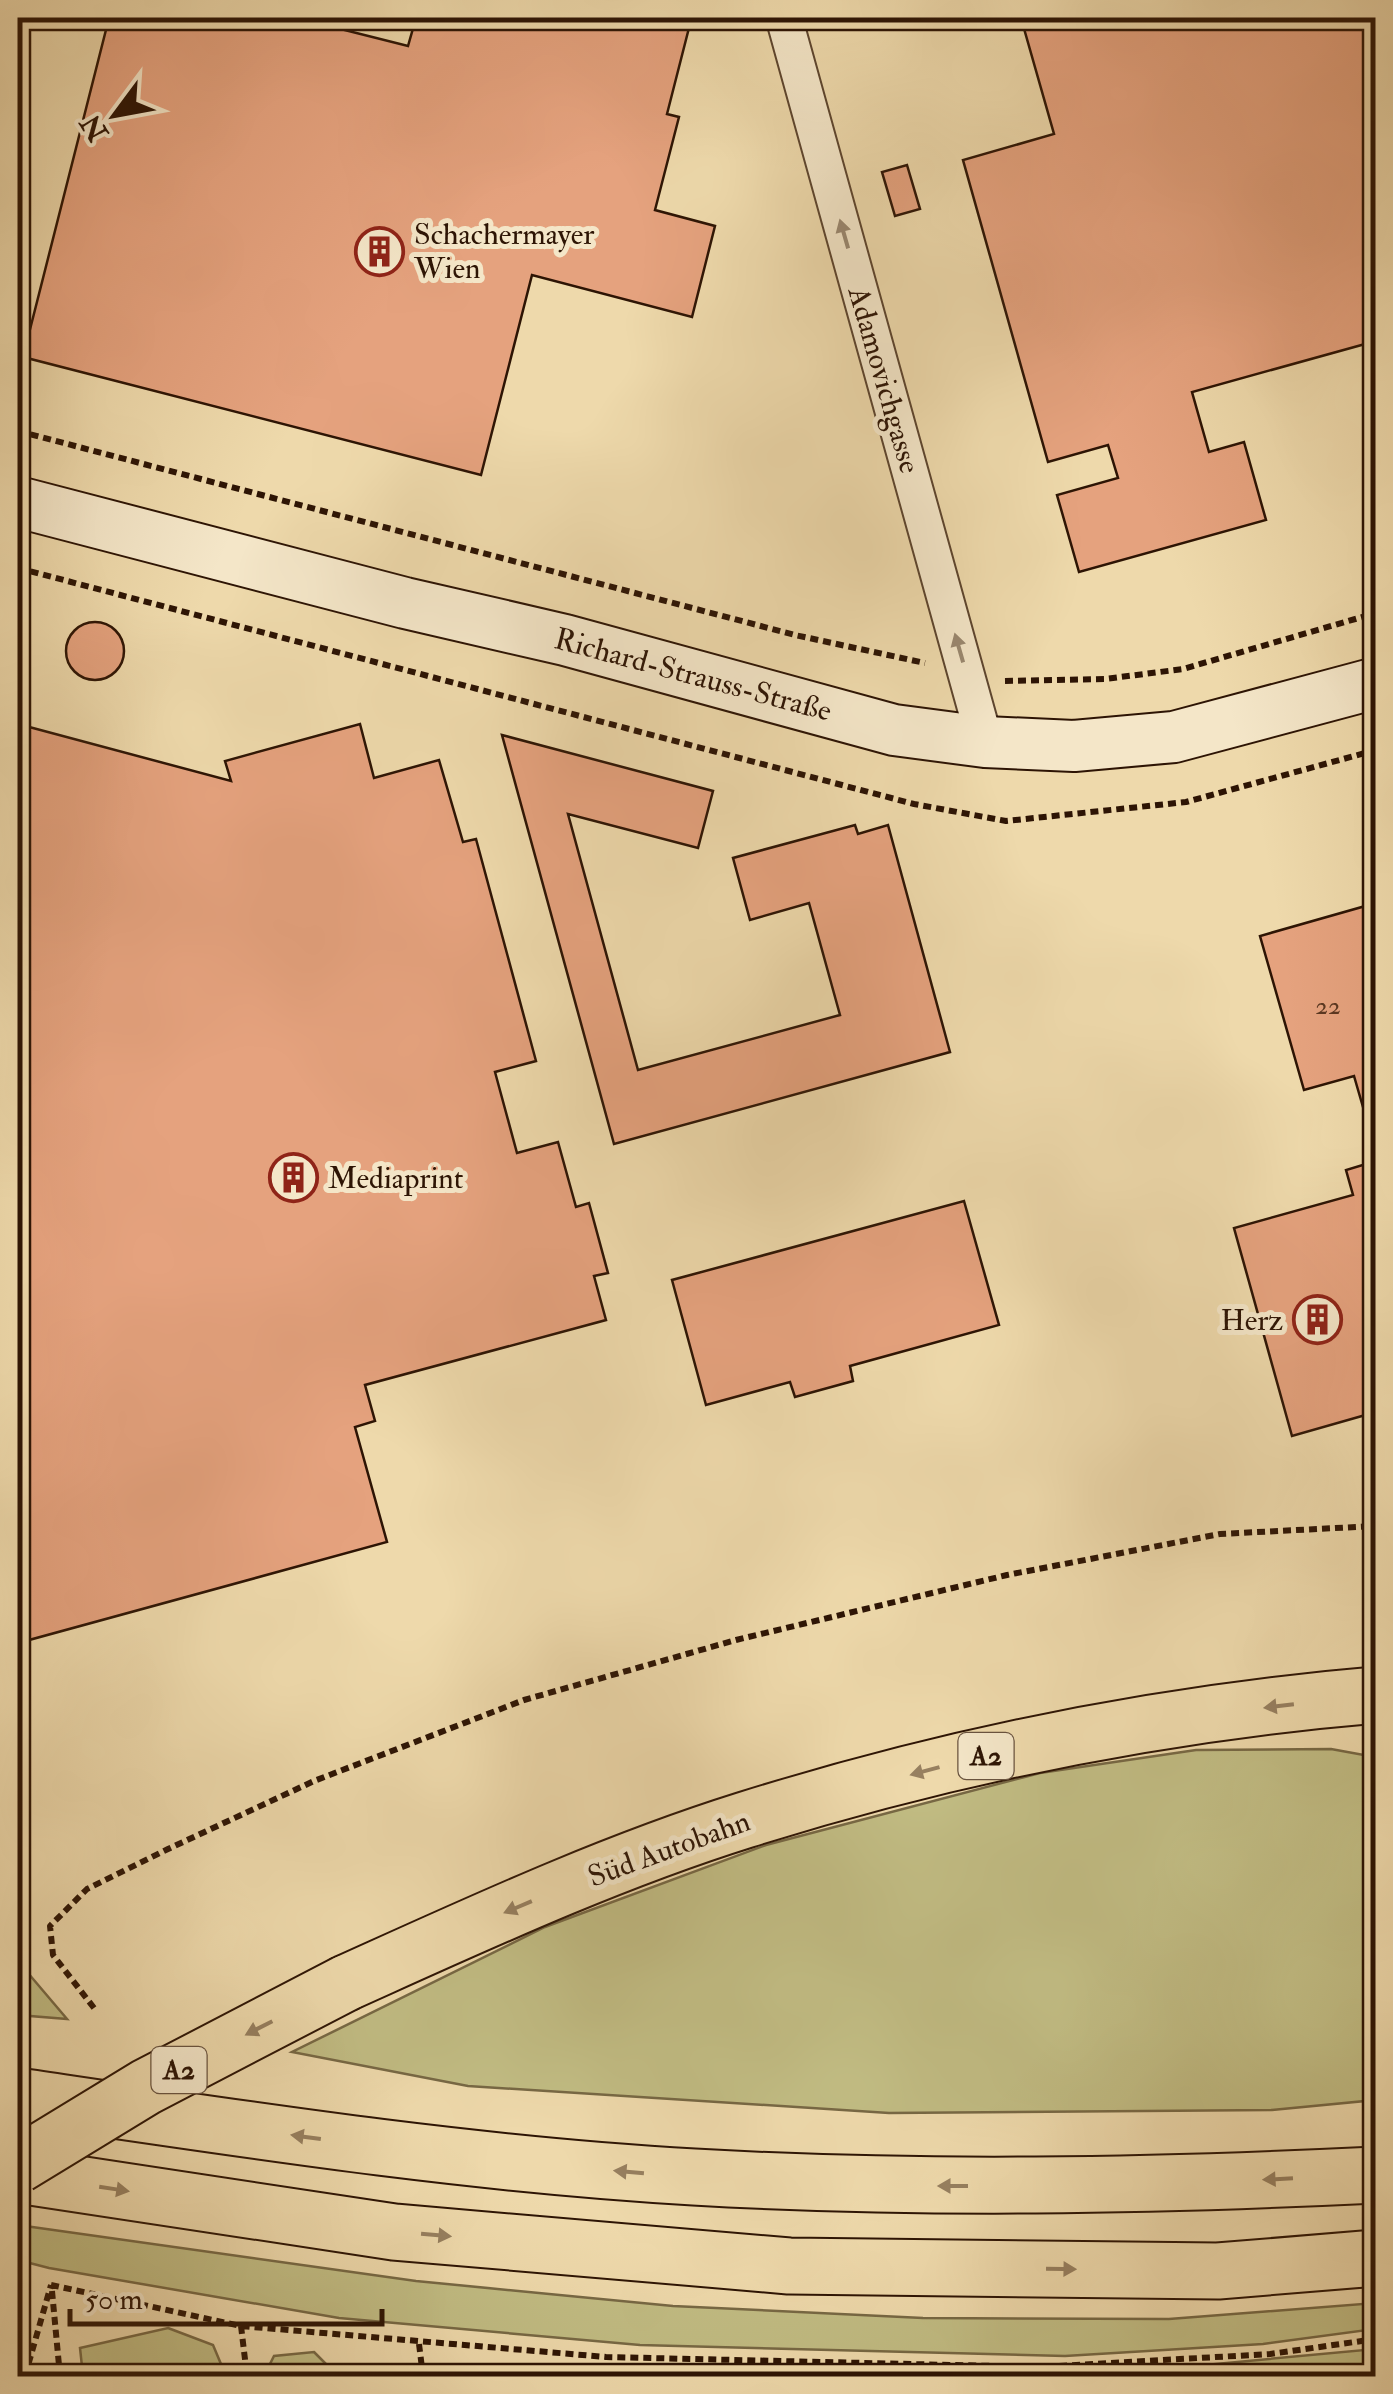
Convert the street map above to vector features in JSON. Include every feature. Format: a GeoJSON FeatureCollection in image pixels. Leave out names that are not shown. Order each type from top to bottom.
{"type":"FeatureCollection","features":[{"type":"Feature","properties":{"kind":"highway","name":"Süd Autobahn"},"geometry":{"type":"LineString","coordinates":[[18,2165],[146,2087],[346,1984],[590,1877],[745,1820],[970,1759],[1138,1726],[1376,1694]]}},
{"type":"Feature","properties":{"kind":"highway"},"geometry":{"type":"LineString","coordinates":[[18,2096],[455,2156],[691,2177],[936,2186],[1162,2185],[1376,2174]]}},
{"type":"Feature","properties":{"kind":"highway"},"geometry":{"type":"LineString","coordinates":[[18,2175],[394,2232],[789,2266],[1218,2271],[1376,2258]]}},
{"type":"Feature","properties":{"kind":"main road","name":"Richard-Strauss-Straße"},"geometry":{"type":"LineString","coordinates":[[18,502],[404,604],[565,640],[894,730],[985,742],[1074,746],[1174,738],[1376,683]]}},
{"type":"Feature","properties":{"kind":"street","name":"Adamovichgasse"},"geometry":{"type":"LineString","coordinates":[[784,18],[985,742]]}},
{"type":"Feature","properties":{"kind":"path"},"geometry":{"type":"LineString","coordinates":[[18,432],[795,634],[1014,681],[1105,679],[1183,669],[1376,613]]}},
{"type":"Feature","properties":{"kind":"path"},"geometry":{"type":"LineString","coordinates":[[94,2008],[53,1955],[50,1926],[87,1889],[314,1781],[476,1718],[736,1640],[1007,1575],[1220,1534],[1376,1526]]}},
{"type":"Feature","properties":{"kind":"path"},"geometry":{"type":"LineString","coordinates":[[52,2285],[241,2326],[606,2357],[1040,2366],[1270,2354],[1376,2340]]}},
{"type":"Feature","properties":{"kind":"path"},"geometry":{"type":"LineString","coordinates":[[25,2376],[52,2285]]}},
{"type":"Feature","properties":{"kind":"path"},"geometry":{"type":"LineString","coordinates":[[52,2285],[60,2376]]}},
{"type":"Feature","properties":{"kind":"path"},"geometry":{"type":"LineString","coordinates":[[241,2326],[247,2376]]}},
{"type":"Feature","properties":{"kind":"path"},"geometry":{"type":"LineString","coordinates":[[419,2344],[424,2376]]}},
{"type":"Feature","properties":{"kind":"shaded area"},"geometry":{"type":"Polygon","coordinates":[[[1331,1749],[1375,1757],[1375,2100],[1272,2110],[889,2113],[468,2086],[292,2052],[545,1927],[766,1845],[1040,1773],[1196,1750],[1331,1749]]]}},
{"type":"Feature","properties":{"kind":"shaded area"},"geometry":{"type":"Polygon","coordinates":[[[18,1970],[28,1973],[67,2019],[18,2015],[18,1970]]]}},
{"type":"Feature","properties":{"kind":"shaded area"},"geometry":{"type":"Polygon","coordinates":[[[18,2225],[416,2281],[673,2306],[923,2318],[1169,2319],[1375,2303],[1375,2329],[1263,2344],[1065,2356],[640,2345],[339,2318],[49,2268],[18,2260],[18,2225]]]}},
{"type":"Feature","properties":{"kind":"shaded area"},"geometry":{"type":"Polygon","coordinates":[[[168,2328],[213,2345],[226,2376],[83,2376],[80,2348],[168,2328]]]}},
{"type":"Feature","properties":{"kind":"shaded area"},"geometry":{"type":"Polygon","coordinates":[[[1375,2349],[1375,2376],[1087,2376],[1375,2349]]]}},
{"type":"Feature","properties":{"kind":"shaded area"},"geometry":{"type":"Polygon","coordinates":[[[314,2352],[338,2376],[264,2376],[274,2356],[314,2352]]]}},
{"type":"Feature","properties":{"kind":"building","name":"Schachermayer Wien"},"geometry":{"type":"Polygon","coordinates":[[[109,18],[297,18],[408,46],[416,18],[691,20],[667,114],[679,117],[655,210],[715,226],[692,317],[532,275],[481,475],[23,357],[109,18]]]}},
{"type":"Feature","properties":{"kind":"building"},"geometry":{"type":"Polygon","coordinates":[[[1021,18],[1376,18],[1376,81],[1370,82],[1376,102],[1376,341],[1192,392],[1209,452],[1244,442],[1266,520],[1079,572],[1057,495],[1118,478],[1108,445],[1048,462],[963,160],[1054,134],[1021,18]]]}},
{"type":"Feature","properties":{"kind":"building"},"geometry":{"type":"Polygon","coordinates":[[[907,165],[920,209],[895,216],[882,172],[907,165]]]}},
{"type":"Feature","properties":{"kind":"building"},"geometry":{"type":"Polygon","coordinates":[[[95,622],[115,631],[124,651],[115,671],[95,680],[75,671],[66,651],[75,631],[95,622]]]}},
{"type":"Feature","properties":{"kind":"building","name":"Mediaprint"},"geometry":{"type":"Polygon","coordinates":[[[18,724],[231,781],[225,761],[360,724],[374,778],[439,760],[463,842],[476,839],[536,1061],[495,1072],[517,1153],[558,1142],[576,1207],[589,1203],[608,1273],[594,1276],[606,1320],[365,1385],[375,1421],[355,1427],[387,1542],[18,1643],[18,724]]]}},
{"type":"Feature","properties":{"kind":"building"},"geometry":{"type":"Polygon","coordinates":[[[502,735],[713,791],[698,848],[568,814],[638,1070],[840,1015],[809,903],[750,920],[733,858],[855,825],[858,834],[888,825],[950,1052],[614,1144],[502,735]]]}},
{"type":"Feature","properties":{"kind":"building"},"geometry":{"type":"Polygon","coordinates":[[[1376,903],[1376,1152],[1354,1076],[1304,1090],[1260,936],[1376,903]]]}},
{"type":"Feature","properties":{"kind":"building","name":"Herz"},"geometry":{"type":"Polygon","coordinates":[[[1376,1161],[1376,1412],[1292,1436],[1234,1228],[1353,1195],[1346,1170],[1376,1161]]]}},
{"type":"Feature","properties":{"kind":"building"},"geometry":{"type":"Polygon","coordinates":[[[964,1201],[999,1325],[850,1366],[853,1381],[795,1397],[790,1382],[706,1405],[672,1280],[964,1201]]]}},
{"type":"Feature","properties":{"kind":"building"},"geometry":{"type":"Polygon","coordinates":[[[18,1717],[28,1756],[18,1759],[18,1717]]]}},
{"type":"Feature","properties":{"kind":"place","name":"Schachermayer Wien"},"geometry":{"type":"Point","coordinates":[379,251]}},
{"type":"Feature","properties":{"kind":"place","name":"Mediaprint"},"geometry":{"type":"Point","coordinates":[293,1178]}},
{"type":"Feature","properties":{"kind":"place","name":"Herz"},"geometry":{"type":"Point","coordinates":[1318,1320]}}]}
